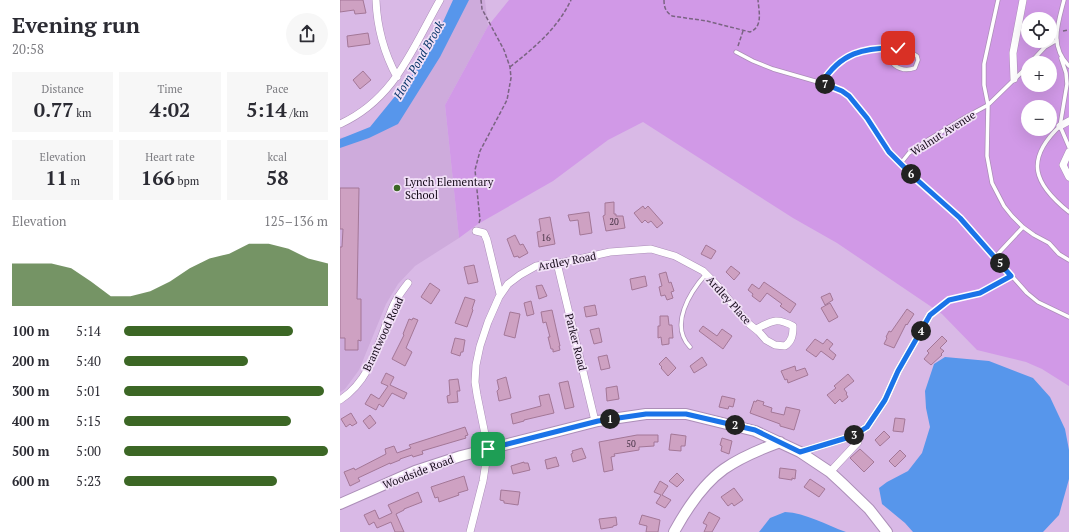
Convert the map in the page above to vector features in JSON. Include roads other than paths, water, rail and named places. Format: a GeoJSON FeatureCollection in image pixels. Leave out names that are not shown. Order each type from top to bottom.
{"type":"FeatureCollection","features":[{"type":"Feature","properties":{"kind":"street"},"geometry":{"type":"LineString","coordinates":[[376,0],[376,14],[382,40],[388,60],[397,77]]}},
{"type":"Feature","properties":{"kind":"street"},"geometry":{"type":"LineString","coordinates":[[340,124],[360,114],[387,90],[397,77],[440,0]]}},
{"type":"Feature","properties":{"kind":"street"},"geometry":{"type":"LineString","coordinates":[[1014,80],[1013,53],[1023,0]]}},
{"type":"Feature","properties":{"kind":"street"},"geometry":{"type":"LineString","coordinates":[[1060,126],[1069,121]]}},
{"type":"Feature","properties":{"kind":"street"},"geometry":{"type":"LineString","coordinates":[[1069,152],[1063,165],[1069,177]]}},
{"type":"Feature","properties":{"kind":"street"},"geometry":{"type":"LineString","coordinates":[[476,231],[484,233],[487,240],[500,294]]}},
{"type":"Feature","properties":{"kind":"street","name":"Ardley Road"},"geometry":{"type":"LineString","coordinates":[[488,449],[475,382],[476,365],[480,346],[488,322],[500,294],[508,284],[536,266],[610,252],[651,249],[675,256],[704,272]]}},
{"type":"Feature","properties":{"kind":"street","name":"Parker Road"},"geometry":{"type":"LineString","coordinates":[[557,263],[595,421]]}},
{"type":"Feature","properties":{"kind":"street","name":"Ardley Place"},"geometry":{"type":"LineString","coordinates":[[704,272],[716,284],[748,323],[766,340],[775,345],[785,346],[793,334],[793,326],[774,320],[756,329]]}},
{"type":"Feature","properties":{"kind":"street","name":"Brantwood Road"},"geometry":{"type":"LineString","coordinates":[[340,400],[347,396],[370,367],[395,303],[408,283]]}},
{"type":"Feature","properties":{"kind":"street"},"geometry":{"type":"LineString","coordinates":[[800,452],[853,436],[867,427],[885,400],[898,371],[930,315]]}},
{"type":"Feature","properties":{"kind":"street","name":"Woodside Road"},"geometry":{"type":"LineString","coordinates":[[340,504],[415,471],[461,456],[595,421],[646,414],[690,414],[755,430],[800,452],[830,472],[869,509],[887,532]]}},
{"type":"Feature","properties":{"kind":"street"},"geometry":{"type":"LineString","coordinates":[[830,472],[858,442],[858,433]]}},
{"type":"Feature","properties":{"kind":"street"},"geometry":{"type":"LineString","coordinates":[[674,532],[686,510],[704,488],[723,470],[739,460],[780,442]]}},
{"type":"Feature","properties":{"kind":"street"},"geometry":{"type":"LineString","coordinates":[[470,532],[483,481],[488,449]]}},
{"type":"Feature","properties":{"kind":"lane"},"geometry":{"type":"LineString","coordinates":[[998,0],[984,64],[984,85],[988,105],[987,156],[992,183],[1004,206],[1023,227],[1049,243],[1059,254],[1069,260]]}},
{"type":"Feature","properties":{"kind":"lane"},"geometry":{"type":"LineString","coordinates":[[1057,34],[1064,0]]}},
{"type":"Feature","properties":{"kind":"lane"},"geometry":{"type":"LineString","coordinates":[[1057,44],[1066,73],[1067,84],[1067,92],[1061,113],[1060,126],[1069,147]]}},
{"type":"Feature","properties":{"kind":"lane"},"geometry":{"type":"LineString","coordinates":[[822,83],[836,64],[847,57],[867,50],[883,48],[898,48],[913,53],[917,56],[918,60],[915,68],[911,70],[897,68],[886,56],[883,48]]}},
{"type":"Feature","properties":{"kind":"lane"},"geometry":{"type":"LineString","coordinates":[[1036,56],[1043,48]]}},
{"type":"Feature","properties":{"kind":"lane"},"geometry":{"type":"LineString","coordinates":[[736,52],[773,69],[822,83],[842,91],[849,96],[867,118],[889,152],[915,178],[960,218],[1027,293],[1038,302],[1069,317]]}},
{"type":"Feature","properties":{"kind":"lane"},"geometry":{"type":"LineString","coordinates":[[1061,58],[1069,66]]}},
{"type":"Feature","properties":{"kind":"lane","name":"Walnut Avenue"},"geometry":{"type":"LineString","coordinates":[[901,163],[909,153],[928,140],[988,105],[1021,73]]}},
{"type":"Feature","properties":{"kind":"lane"},"geometry":{"type":"LineString","coordinates":[[1060,126],[1045,141],[1039,155],[1037,168],[1040,180],[1046,191],[1057,203],[1069,212]]}},
{"type":"Feature","properties":{"kind":"lane"},"geometry":{"type":"LineString","coordinates":[[995,257],[1023,227]]}},
{"type":"Feature","properties":{"kind":"lane"},"geometry":{"type":"LineString","coordinates":[[690,347],[685,341],[681,315],[704,272]]}},
{"type":"Feature","properties":{"kind":"water","name":"Horn Pond Brook"},"geometry":{"type":"Polygon","coordinates":[[[453,0],[469,0],[440,57],[398,124],[369,138],[340,148],[340,139],[370,127],[427,57],[453,0]]]}},
{"type":"Feature","properties":{"kind":"water"},"geometry":{"type":"Polygon","coordinates":[[[945,357],[989,361],[1033,378],[1050,397],[1065,429],[1069,450],[1069,479],[1059,515],[1043,532],[913,532],[905,523],[882,504],[879,488],[908,471],[922,453],[930,427],[926,408],[925,391],[934,364],[945,357]]]}},
{"type":"Feature","properties":{"kind":"water"},"geometry":{"type":"Polygon","coordinates":[[[785,512],[808,517],[846,532],[759,532],[770,518],[785,512]]]}},
{"type":"Feature","properties":{"kind":"place","name":"Lynch Elementary School"},"geometry":{"type":"Point","coordinates":[397,188]}}]}
